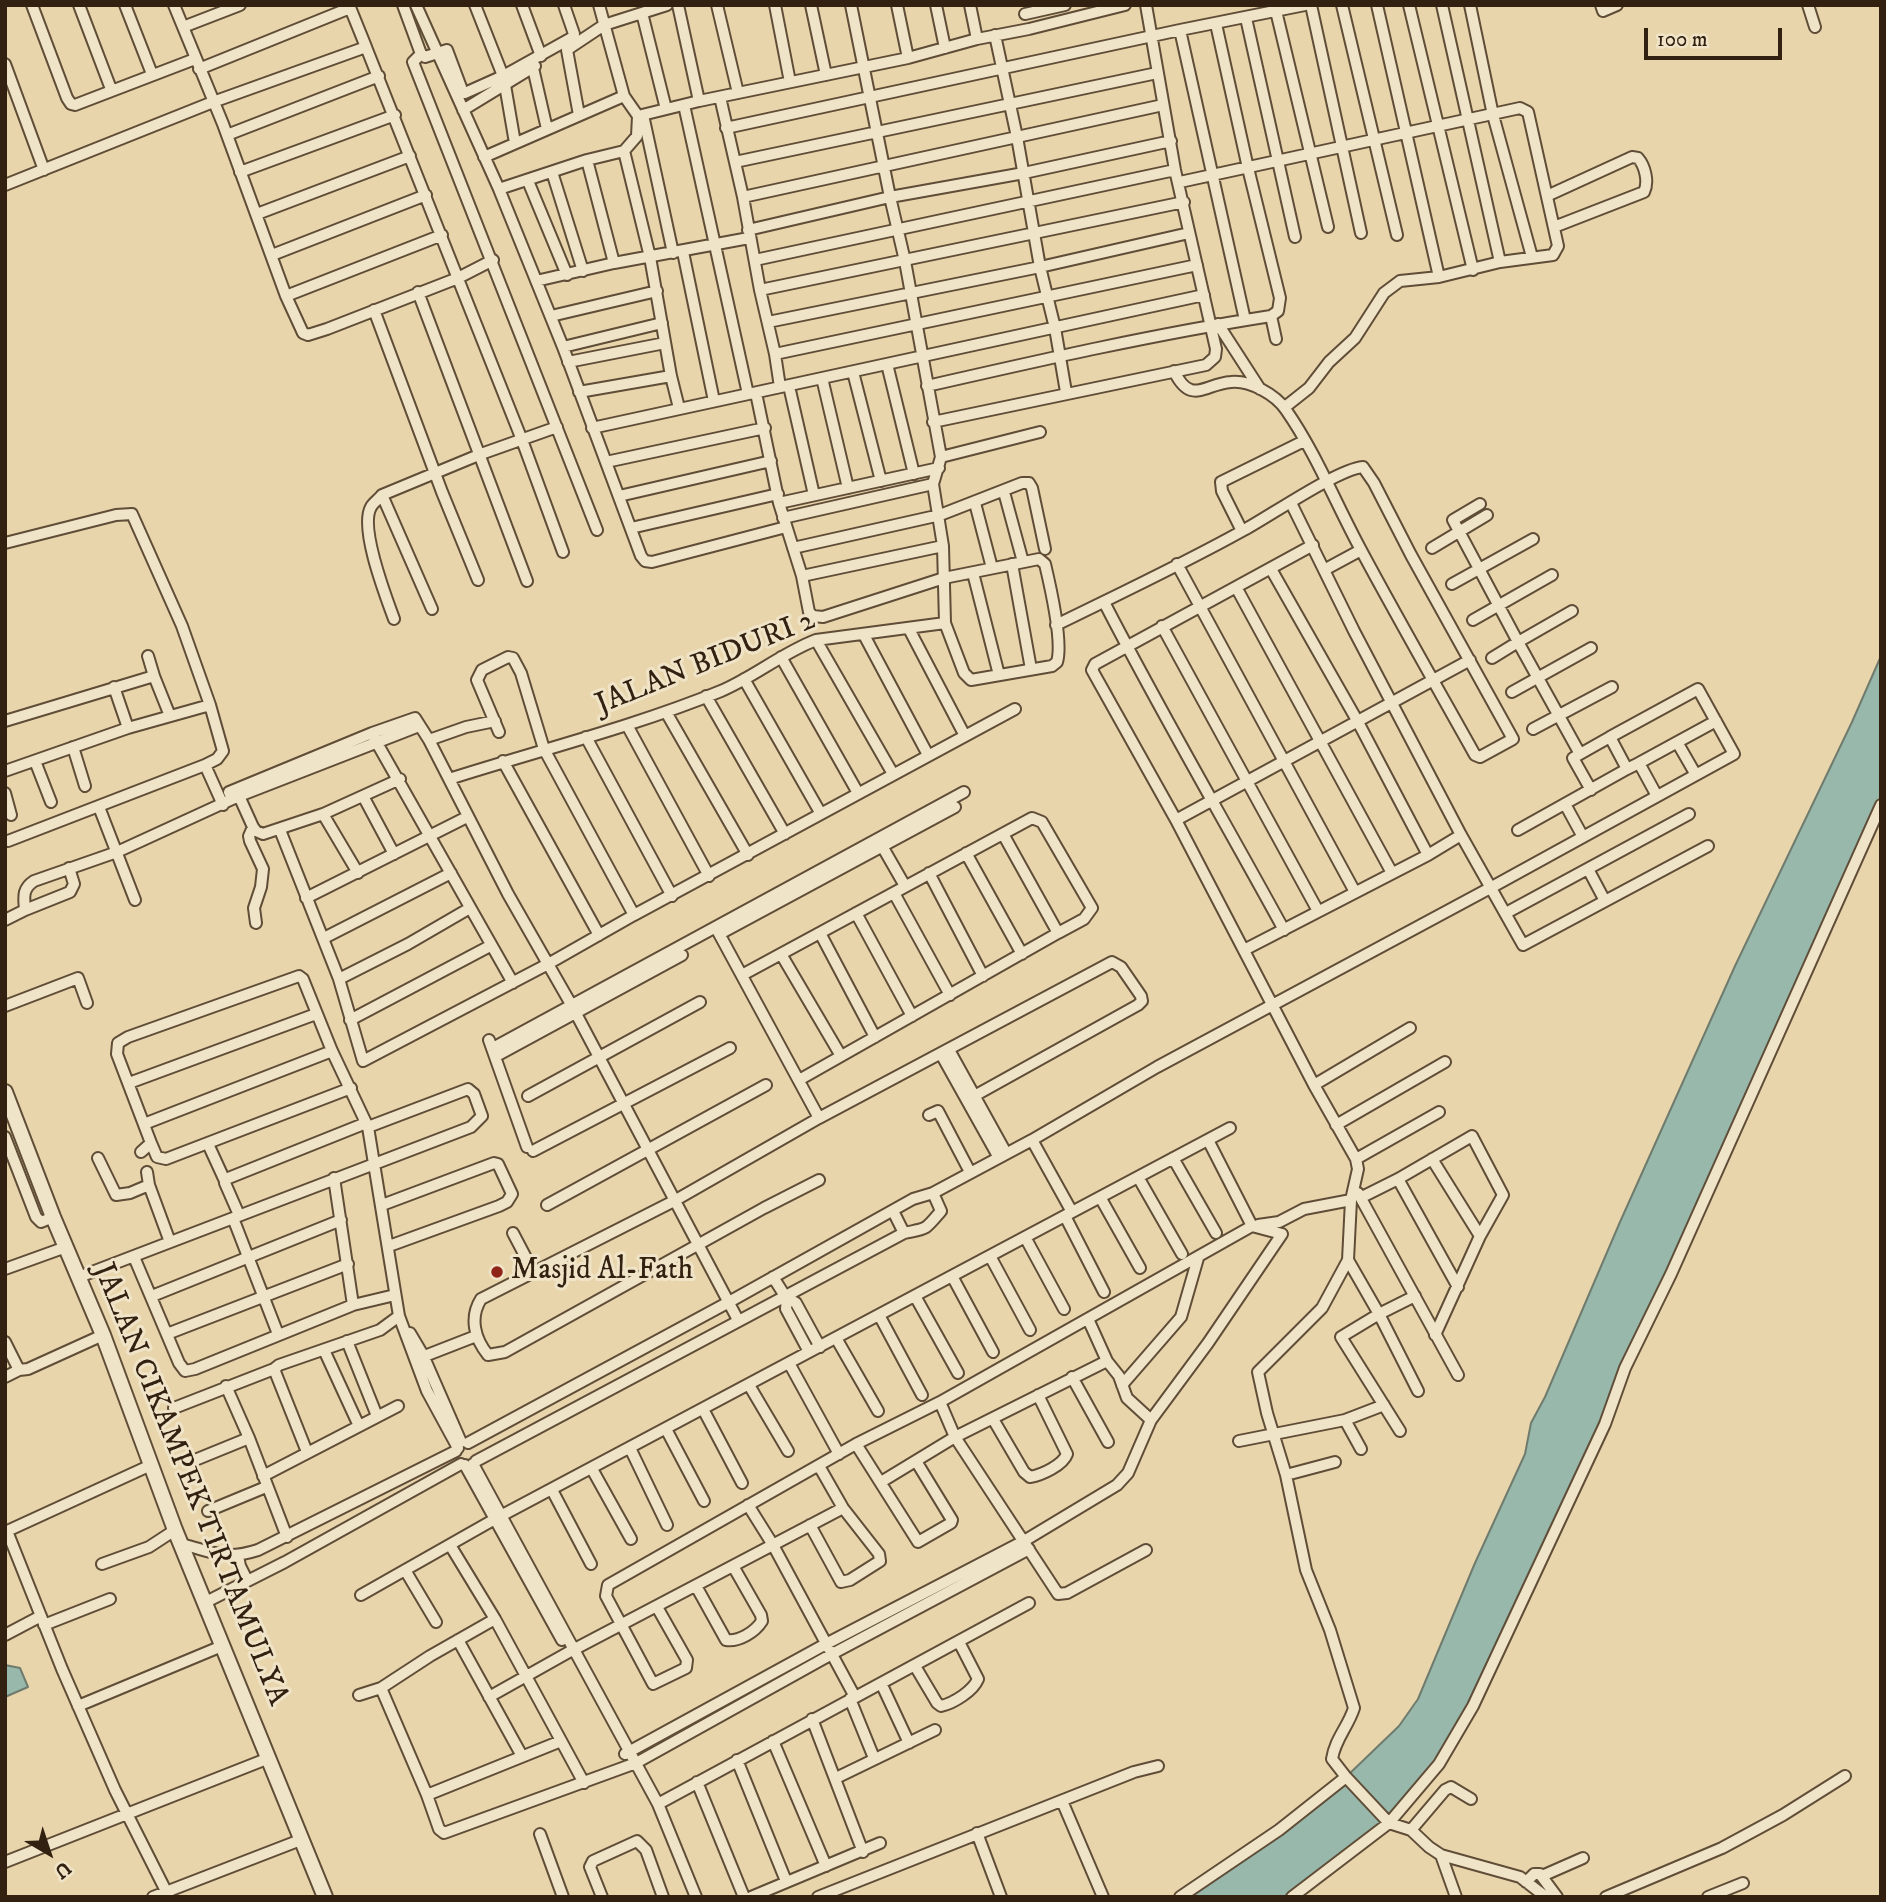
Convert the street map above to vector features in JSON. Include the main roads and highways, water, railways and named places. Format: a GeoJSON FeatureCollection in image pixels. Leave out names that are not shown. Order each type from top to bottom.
{"type":"FeatureCollection","features":[{"type":"Feature","properties":{"kind":"place","name":"Masjid Al-Fath"},"geometry":{"type":"Point","coordinates":[497,1272]}}]}
